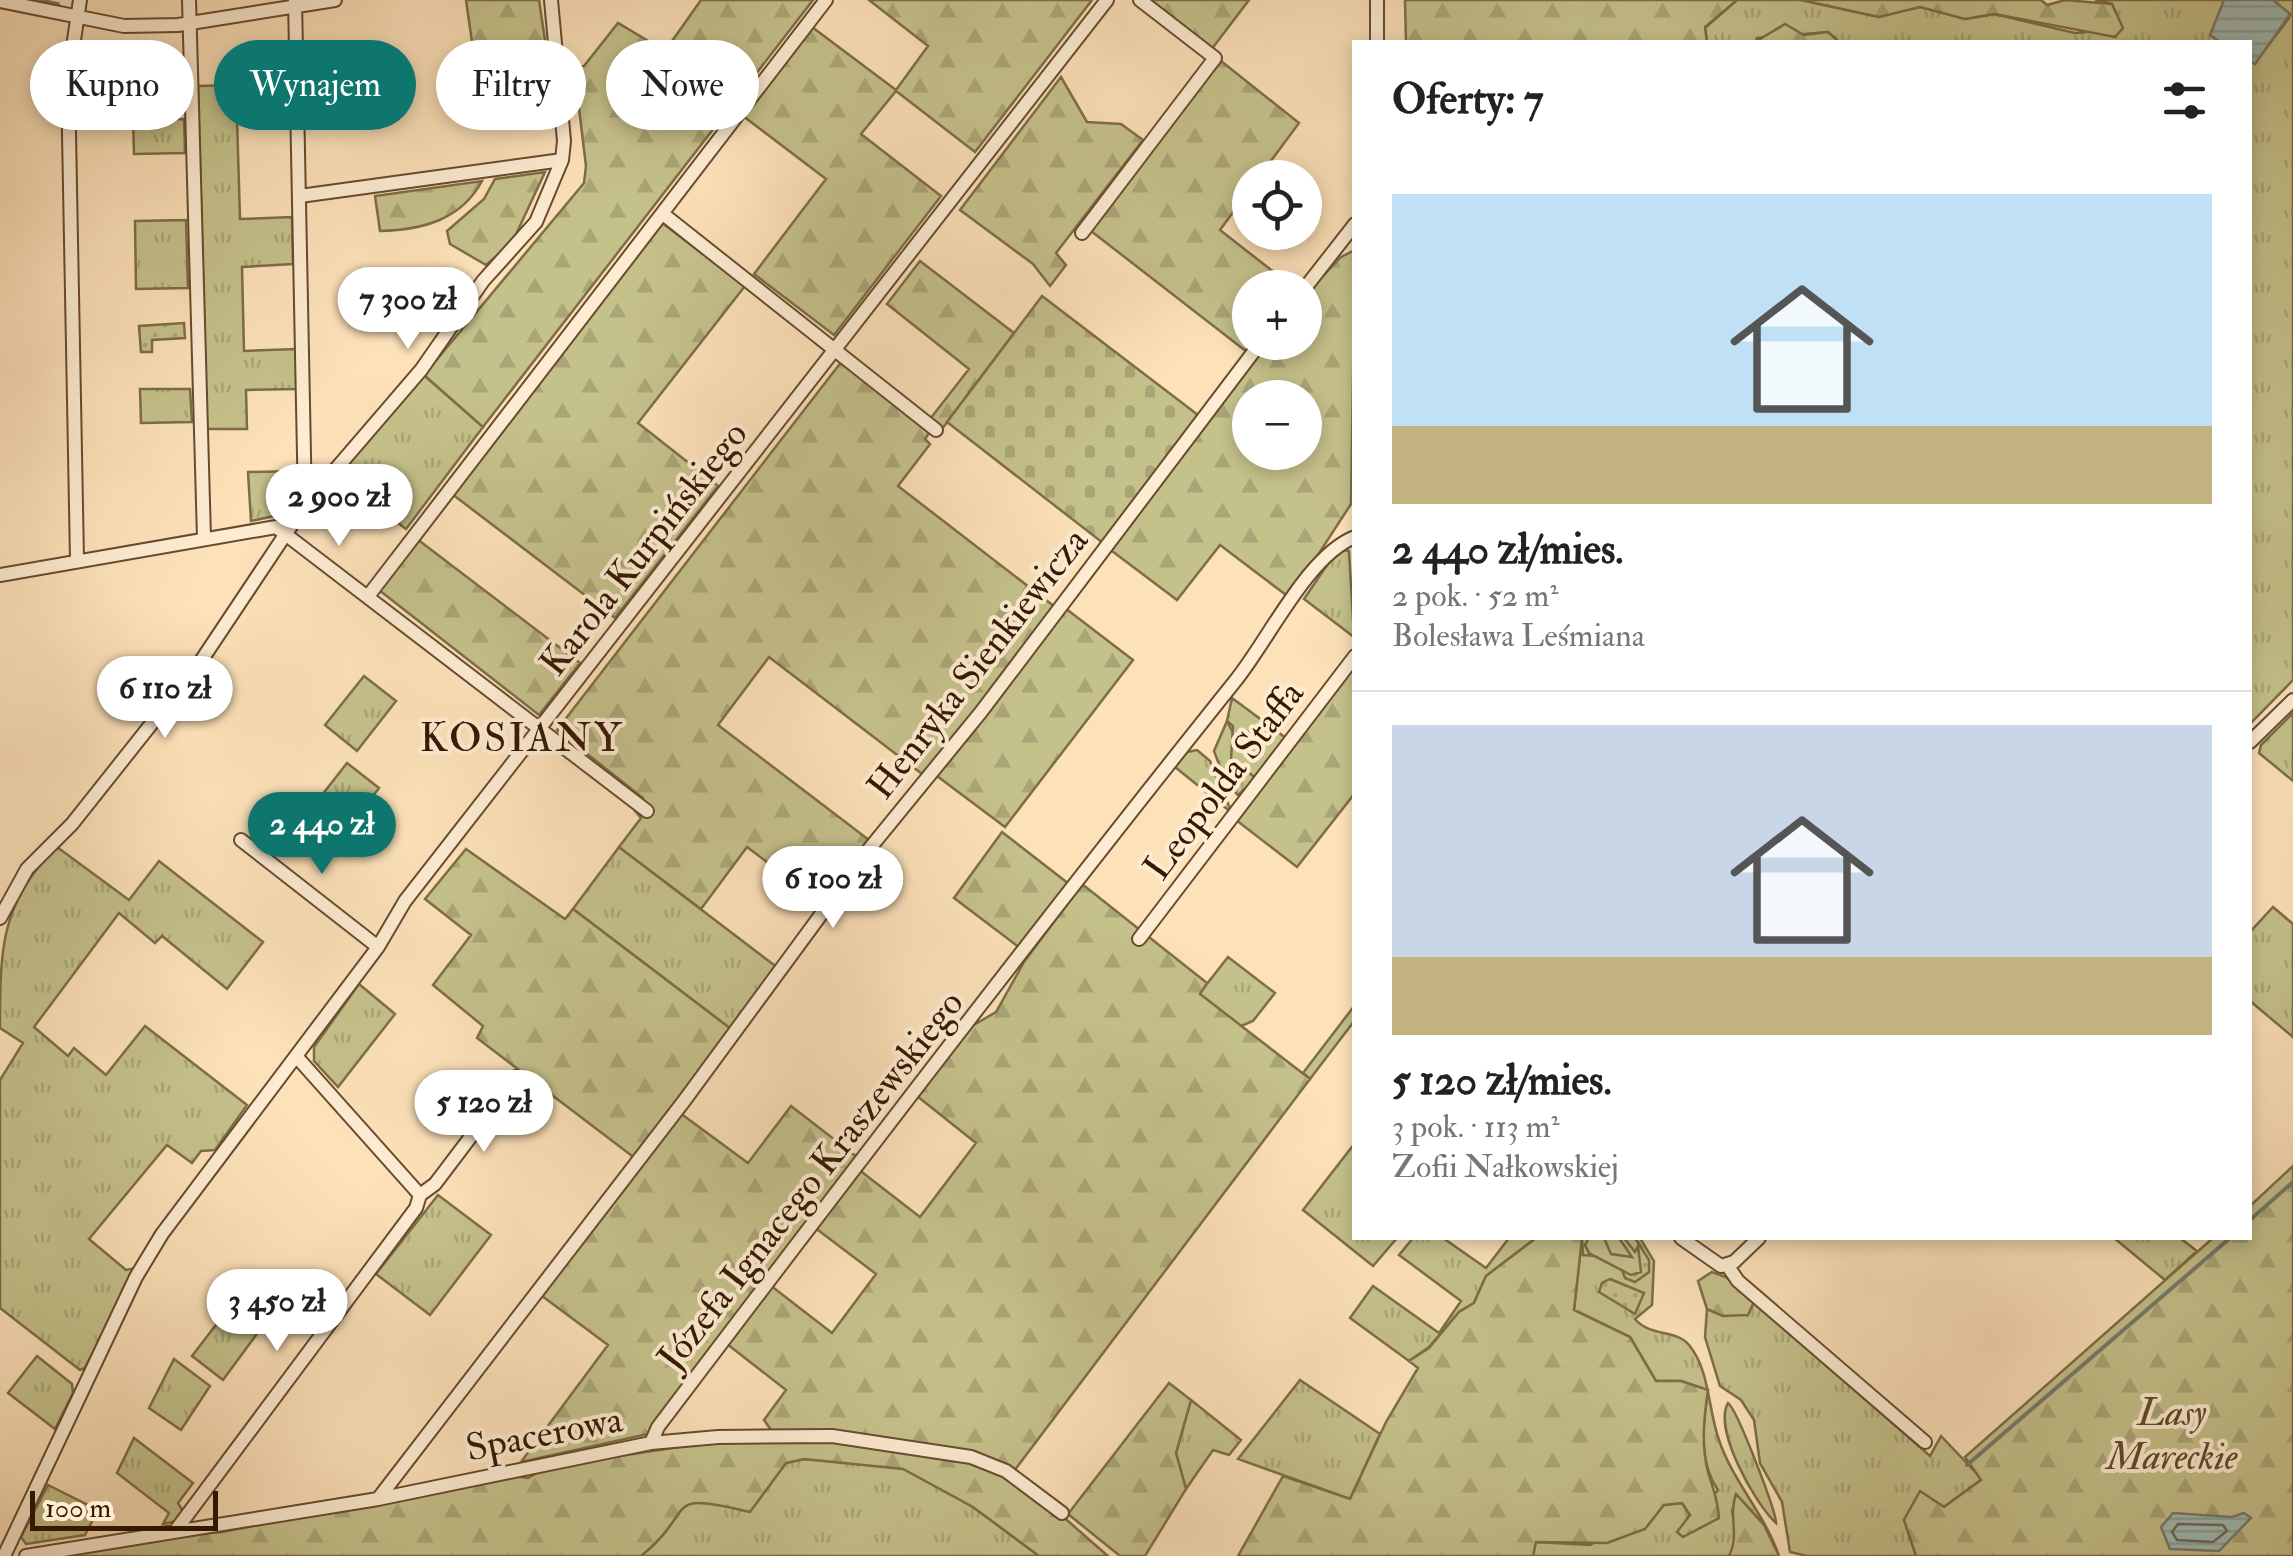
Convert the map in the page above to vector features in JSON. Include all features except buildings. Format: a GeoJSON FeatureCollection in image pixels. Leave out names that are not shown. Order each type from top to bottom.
{"type":"FeatureCollection","features":[{"type":"Feature","properties":{"kind":"street"},"geometry":{"type":"LineString","coordinates":[[0,0],[78,20],[124,26],[190,23],[295,3],[335,0]]}},
{"type":"Feature","properties":{"kind":"street"},"geometry":{"type":"LineString","coordinates":[[77,560],[68,80],[80,0]]}},
{"type":"Feature","properties":{"kind":"street"},"geometry":{"type":"LineString","coordinates":[[190,0],[204,538]]}},
{"type":"Feature","properties":{"kind":"street"},"geometry":{"type":"LineString","coordinates":[[0,918],[27,869],[72,824],[200,664],[305,504],[421,370],[483,282],[536,222],[562,160],[560,65],[551,0]]}},
{"type":"Feature","properties":{"kind":"street"},"geometry":{"type":"LineString","coordinates":[[369,594],[826,0]]}},
{"type":"Feature","properties":{"kind":"street","name":"Karola Kurpińskiego"},"geometry":{"type":"LineString","coordinates":[[4,1556],[136,1277],[162,1234],[378,946],[417,886],[1107,0]]}},
{"type":"Feature","properties":{"kind":"street"},"geometry":{"type":"LineString","coordinates":[[1082,233],[1215,58],[1140,0]]}},
{"type":"Feature","properties":{"kind":"street"},"geometry":{"type":"LineString","coordinates":[[1377,0],[1377,40]]}},
{"type":"Feature","properties":{"kind":"street"},"geometry":{"type":"LineString","coordinates":[[295,3],[305,504]]}},
{"type":"Feature","properties":{"kind":"street"},"geometry":{"type":"LineString","coordinates":[[300,196],[562,160]]}},
{"type":"Feature","properties":{"kind":"street"},"geometry":{"type":"LineString","coordinates":[[663,214],[936,430]]}},
{"type":"Feature","properties":{"kind":"street"},"geometry":{"type":"LineString","coordinates":[[1319,270],[1352,228]]}},
{"type":"Feature","properties":{"kind":"street","name":"Henryka Sienkiewicza"},"geometry":{"type":"LineString","coordinates":[[378,1499],[684,1101],[870,848],[981,712],[1247,360]]}},
{"type":"Feature","properties":{"kind":"street"},"geometry":{"type":"LineString","coordinates":[[0,575],[270,526],[369,594],[646,810]]}},
{"type":"Feature","properties":{"kind":"street","name":"Józefa Ignacego Kraszewskiego"},"geometry":{"type":"LineString","coordinates":[[651,1443],[658,1427],[888,1124],[1258,652],[1320,562],[1338,543],[1352,538]]}},
{"type":"Feature","properties":{"kind":"street","name":"Leopolda Staffa"},"geometry":{"type":"LineString","coordinates":[[1139,940],[1352,660]]}},
{"type":"Feature","properties":{"kind":"street"},"geometry":{"type":"LineString","coordinates":[[2252,740],[2293,700]]}},
{"type":"Feature","properties":{"kind":"street"},"geometry":{"type":"LineString","coordinates":[[241,840],[378,946]]}},
{"type":"Feature","properties":{"kind":"street"},"geometry":{"type":"LineString","coordinates":[[296,1056],[420,1195]]}},
{"type":"Feature","properties":{"kind":"street"},"geometry":{"type":"LineString","coordinates":[[176,1530],[416,1208],[420,1195],[435,1184],[516,1077]]}},
{"type":"Feature","properties":{"kind":"street"},"geometry":{"type":"LineString","coordinates":[[1684,1240],[1715,1264],[1730,1264],[1757,1240]]}},
{"type":"Feature","properties":{"kind":"street"},"geometry":{"type":"LineString","coordinates":[[1730,1264],[1738,1282],[1925,1442]]}},
{"type":"Feature","properties":{"kind":"street","name":"Spacerowa"},"geometry":{"type":"LineString","coordinates":[[26,1556],[378,1499],[651,1443],[762,1435],[898,1443],[971,1457],[1006,1471],[1062,1513]]}},
{"type":"Feature","properties":{"kind":"green space"},"geometry":{"type":"Polygon","coordinates":[[[466,0],[539,0],[545,40],[472,40],[466,0]]]}},
{"type":"Feature","properties":{"kind":"green space"},"geometry":{"type":"Polygon","coordinates":[[[701,0],[813,0],[759,70],[759,40],[673,40],[701,0]]]}},
{"type":"Feature","properties":{"kind":"green space"},"geometry":{"type":"Polygon","coordinates":[[[869,0],[1092,0],[975,152],[896,91],[861,134],[941,196],[834,335],[754,274],[826,179],[759,128],[759,95],[812,27],[896,90],[928,46],[869,0]]]}},
{"type":"Feature","properties":{"kind":"green space"},"geometry":{"type":"Polygon","coordinates":[[[1146,0],[1249,0],[1211,50],[1146,0]]]}},
{"type":"Feature","properties":{"kind":"green space"},"geometry":{"type":"Polygon","coordinates":[[[1405,0],[1737,0],[1705,27],[1707,40],[1406,40],[1405,0]]]}},
{"type":"Feature","properties":{"kind":"green space"},"geometry":{"type":"Polygon","coordinates":[[[1737,0],[1801,0],[1879,17],[1920,6],[1965,19],[1994,14],[2075,33],[2098,31],[2115,37],[2112,4],[2095,0],[2224,0],[2211,34],[2218,40],[1837,40],[1828,32],[1756,40],[1707,40],[1705,28],[1737,0]]]}},
{"type":"Feature","properties":{"kind":"green space"},"geometry":{"type":"Polygon","coordinates":[[[1801,0],[2041,0],[2047,5],[2065,0],[2112,4],[2123,28],[2115,37],[1994,14],[1965,19],[1920,7],[1879,17],[1801,0]]]}},
{"type":"Feature","properties":{"kind":"green space"},"geometry":{"type":"Polygon","coordinates":[[[2273,0],[2293,0],[2293,680],[2252,722],[2252,62],[2255,63],[2290,14],[2273,0]]]}},
{"type":"Feature","properties":{"kind":"green space"},"geometry":{"type":"Polygon","coordinates":[[[618,23],[647,40],[606,40],[606,130],[713,130],[483,427],[424,375],[584,183],[582,130],[586,130],[586,63],[618,23]]]}},
{"type":"Feature","properties":{"kind":"green space"},"geometry":{"type":"Polygon","coordinates":[[[1785,24],[1804,35],[1828,32],[1837,40],[1758,40],[1785,24]]]}},
{"type":"Feature","properties":{"kind":"green space"},"geometry":{"type":"Polygon","coordinates":[[[1221,61],[1299,123],[1272,160],[1232,160],[1232,214],[1220,230],[1232,239],[1232,250],[1246,250],[1271,270],[1232,270],[1232,340],[1091,231],[1221,61]]]}},
{"type":"Feature","properties":{"kind":"green space"},"geometry":{"type":"Polygon","coordinates":[[[1061,77],[1087,122],[1121,124],[1143,140],[1056,253],[1066,265],[1050,286],[1033,264],[960,210],[1061,77]]]}},
{"type":"Feature","properties":{"kind":"green space"},"geometry":{"type":"Polygon","coordinates":[[[198,86],[214,86],[214,130],[237,130],[240,219],[292,217],[293,264],[242,267],[244,351],[296,349],[297,389],[246,390],[247,429],[207,429],[198,86]]]}},
{"type":"Feature","properties":{"kind":"green space"},"geometry":{"type":"Polygon","coordinates":[[[133,130],[184,130],[185,153],[134,154],[133,130]]]}},
{"type":"Feature","properties":{"kind":"green space"},"geometry":{"type":"Polygon","coordinates":[[[545,172],[512,243],[486,265],[450,244],[447,231],[484,199],[495,179],[545,172]]]}},
{"type":"Feature","properties":{"kind":"green space"},"geometry":{"type":"Polygon","coordinates":[[[482,181],[452,214],[425,225],[380,231],[375,196],[482,181]]]}},
{"type":"Feature","properties":{"kind":"green space"},"geometry":{"type":"Polygon","coordinates":[[[186,220],[188,288],[136,289],[135,221],[186,220]]]}},
{"type":"Feature","properties":{"kind":"green space"},"geometry":{"type":"Polygon","coordinates":[[[661,222],[745,286],[638,423],[718,486],[615,618],[452,494],[661,222]]]}},
{"type":"Feature","properties":{"kind":"green space"},"geometry":{"type":"Polygon","coordinates":[[[1352,252],[1351,504],[1290,598],[1220,545],[1177,600],[1108,548],[1232,389],[1232,470],[1322,470],[1322,380],[1239,380],[1255,360],[1322,360],[1322,277],[1352,252]]]}},
{"type":"Feature","properties":{"kind":"green space"},"geometry":{"type":"Polygon","coordinates":[[[920,261],[1014,333],[942,429],[930,419],[969,369],[887,304],[920,261]]]}},
{"type":"Feature","properties":{"kind":"green space"},"geometry":{"type":"Polygon","coordinates":[[[1042,296],[1198,415],[1103,543],[947,422],[1042,296]]]}},
{"type":"Feature","properties":{"kind":"green space"},"geometry":{"type":"Polygon","coordinates":[[[184,323],[185,338],[152,340],[152,352],[141,352],[139,326],[184,323]]]}},
{"type":"Feature","properties":{"kind":"green space"},"geometry":{"type":"Polygon","coordinates":[[[842,361],[931,430],[925,439],[930,444],[898,486],[1055,607],[926,777],[769,657],[718,725],[869,840],[822,903],[747,847],[701,909],[619,847],[641,818],[635,811],[643,798],[557,730],[842,361]]]}},
{"type":"Feature","properties":{"kind":"green space"},"geometry":{"type":"Polygon","coordinates":[[[424,375],[483,427],[406,529],[336,477],[424,375]]]}},
{"type":"Feature","properties":{"kind":"green space"},"geometry":{"type":"Polygon","coordinates":[[[140,389],[190,389],[192,422],[141,423],[140,389]]]}},
{"type":"Feature","properties":{"kind":"green space"},"geometry":{"type":"Polygon","coordinates":[[[299,471],[300,492],[293,512],[251,521],[248,472],[299,471]]]}},
{"type":"Feature","properties":{"kind":"green space"},"geometry":{"type":"Polygon","coordinates":[[[417,539],[580,663],[539,715],[379,590],[417,539]]]}},
{"type":"Feature","properties":{"kind":"green space"},"geometry":{"type":"Polygon","coordinates":[[[1338,549],[1349,551],[1352,635],[1304,599],[1338,549]]]}},
{"type":"Feature","properties":{"kind":"green space"},"geometry":{"type":"Polygon","coordinates":[[[1065,608],[1133,660],[1005,827],[937,776],[1065,608]]]}},
{"type":"Feature","properties":{"kind":"green space"},"geometry":{"type":"Polygon","coordinates":[[[1352,669],[1352,797],[1297,867],[1236,820],[1352,669]]]}},
{"type":"Feature","properties":{"kind":"green space"},"geometry":{"type":"Polygon","coordinates":[[[364,676],[396,701],[357,751],[325,725],[364,676]]]}},
{"type":"Feature","properties":{"kind":"green space"},"geometry":{"type":"Polygon","coordinates":[[[1232,698],[1286,738],[1257,779],[1231,759],[1233,726],[1227,721],[1232,698]]]}},
{"type":"Feature","properties":{"kind":"green space"},"geometry":{"type":"Polygon","coordinates":[[[2293,713],[2293,781],[2259,753],[2261,745],[2293,713]]]}},
{"type":"Feature","properties":{"kind":"green space"},"geometry":{"type":"Polygon","coordinates":[[[1227,721],[1257,779],[1238,795],[1226,783],[1214,751],[1227,721]]]}},
{"type":"Feature","properties":{"kind":"green space"},"geometry":{"type":"Polygon","coordinates":[[[1197,750],[1210,761],[1232,813],[1175,767],[1187,752],[1197,750]]]}},
{"type":"Feature","properties":{"kind":"green space"},"geometry":{"type":"Polygon","coordinates":[[[347,763],[379,788],[343,835],[311,809],[347,763]]]}},
{"type":"Feature","properties":{"kind":"green space"},"geometry":{"type":"Polygon","coordinates":[[[1002,832],[1069,884],[1020,948],[954,898],[1002,832]]]}},
{"type":"Feature","properties":{"kind":"green space"},"geometry":{"type":"Polygon","coordinates":[[[57,847],[129,900],[159,861],[263,942],[227,989],[162,936],[155,943],[119,913],[34,1027],[68,1056],[74,1048],[106,1075],[145,1026],[247,1105],[215,1150],[201,1151],[192,1163],[167,1145],[89,1239],[126,1270],[136,1268],[85,1368],[80,1370],[0,1308],[0,1080],[23,1043],[0,1028],[3,952],[7,929],[24,887],[57,847]]]}},
{"type":"Feature","properties":{"kind":"green space"},"geometry":{"type":"Polygon","coordinates":[[[619,847],[778,968],[731,1029],[573,909],[619,847]]]}},
{"type":"Feature","properties":{"kind":"green space"},"geometry":{"type":"Polygon","coordinates":[[[466,849],[565,919],[573,909],[731,1029],[636,1159],[477,1038],[483,1026],[433,985],[471,935],[425,899],[466,849]]]}},
{"type":"Feature","properties":{"kind":"green space"},"geometry":{"type":"Polygon","coordinates":[[[1082,884],[1207,983],[1200,994],[1310,1079],[1014,1471],[1000,1464],[771,1430],[764,1420],[786,1390],[727,1344],[770,1285],[832,1333],[876,1274],[814,1227],[858,1169],[920,1217],[976,1143],[917,1096],[972,1026],[996,1012],[1024,962],[1082,884]]]}},
{"type":"Feature","properties":{"kind":"green space"},"geometry":{"type":"Polygon","coordinates":[[[2273,907],[2293,924],[2293,1037],[2252,1003],[2252,930],[2273,907]]]}},
{"type":"Feature","properties":{"kind":"green space"},"geometry":{"type":"Polygon","coordinates":[[[1228,957],[1275,993],[1253,1021],[1241,1026],[1199,994],[1228,957]]]}},
{"type":"Feature","properties":{"kind":"green space"},"geometry":{"type":"Polygon","coordinates":[[[359,984],[395,1014],[338,1087],[314,1061],[314,1047],[359,984]]]}},
{"type":"Feature","properties":{"kind":"green space"},"geometry":{"type":"Polygon","coordinates":[[[1352,1009],[1352,1024],[1310,1079],[1303,1073],[1352,1009]]]}},
{"type":"Feature","properties":{"kind":"green space"},"geometry":{"type":"Polygon","coordinates":[[[791,1106],[857,1157],[648,1434],[521,1462],[608,1345],[542,1296],[680,1113],[748,1163],[791,1106]]]}},
{"type":"Feature","properties":{"kind":"green space"},"geometry":{"type":"Polygon","coordinates":[[[1352,1147],[1352,1240],[1395,1240],[1373,1266],[1303,1210],[1352,1147]]]}},
{"type":"Feature","properties":{"kind":"green space","name":"Lasy Mareckie"},"geometry":{"type":"Polygon","coordinates":[[[2293,1166],[2293,1556],[1916,1556],[1904,1520],[1920,1491],[1944,1507],[1981,1480],[1965,1457],[2211,1240],[2252,1240],[2252,1204],[2293,1166]]]}},
{"type":"Feature","properties":{"kind":"green space"},"geometry":{"type":"Polygon","coordinates":[[[438,1195],[491,1235],[430,1315],[376,1274],[438,1195]]]}},
{"type":"Feature","properties":{"kind":"green space"},"geometry":{"type":"Polygon","coordinates":[[[1411,1240],[1446,1240],[1486,1268],[1507,1240],[1533,1240],[1486,1276],[1474,1303],[1459,1312],[1429,1347],[1409,1361],[1350,1318],[1373,1286],[1439,1333],[1461,1301],[1399,1255],[1411,1240]]]}},
{"type":"Feature","properties":{"kind":"green space"},"geometry":{"type":"Polygon","coordinates":[[[1533,1240],[1582,1240],[1574,1310],[1630,1337],[1656,1381],[1681,1381],[1708,1390],[1704,1452],[1719,1518],[1683,1537],[1677,1532],[1690,1515],[1682,1503],[1664,1505],[1645,1529],[1607,1543],[1536,1542],[1533,1556],[1238,1556],[1283,1476],[1350,1499],[1386,1422],[1418,1368],[1409,1361],[1429,1348],[1459,1312],[1474,1303],[1486,1276],[1533,1240]]]}},
{"type":"Feature","properties":{"kind":"green space"},"geometry":{"type":"Polygon","coordinates":[[[1582,1240],[1589,1253],[1626,1272],[1642,1248],[1636,1240],[1641,1240],[1654,1261],[1652,1305],[1635,1319],[1648,1328],[1684,1340],[1696,1355],[1708,1390],[1681,1381],[1656,1381],[1630,1337],[1574,1310],[1582,1240]]]}},
{"type":"Feature","properties":{"kind":"green space"},"geometry":{"type":"Polygon","coordinates":[[[1582,1240],[1636,1240],[1649,1260],[1649,1272],[1635,1282],[1596,1256],[1583,1255],[1582,1240]]]}},
{"type":"Feature","properties":{"kind":"green space"},"geometry":{"type":"Polygon","coordinates":[[[1588,1240],[1605,1240],[1611,1254],[1632,1257],[1620,1240],[1626,1240],[1635,1252],[1638,1246],[1641,1272],[1631,1275],[1589,1253],[1585,1245],[1588,1240]]]}},
{"type":"Feature","properties":{"kind":"green space"},"geometry":{"type":"Polygon","coordinates":[[[2116,1240],[2183,1240],[2197,1251],[2165,1280],[2116,1240]]]}},
{"type":"Feature","properties":{"kind":"green space"},"geometry":{"type":"Polygon","coordinates":[[[1712,1272],[1726,1277],[1754,1302],[1748,1315],[1723,1316],[1707,1309],[1698,1281],[1712,1272]]]}},
{"type":"Feature","properties":{"kind":"green space"},"geometry":{"type":"Polygon","coordinates":[[[1610,1279],[1644,1293],[1635,1314],[1599,1292],[1602,1283],[1610,1279]]]}},
{"type":"Feature","properties":{"kind":"green space"},"geometry":{"type":"Polygon","coordinates":[[[235,1300],[265,1323],[223,1380],[192,1356],[235,1300]]]}},
{"type":"Feature","properties":{"kind":"green space"},"geometry":{"type":"Polygon","coordinates":[[[1754,1302],[1930,1456],[1941,1436],[1982,1479],[1944,1507],[1920,1492],[1904,1520],[1916,1556],[1807,1556],[1790,1552],[1782,1502],[1760,1463],[1754,1420],[1741,1400],[1720,1386],[1705,1337],[1707,1309],[1723,1316],[1754,1302]]]}},
{"type":"Feature","properties":{"kind":"green space"},"geometry":{"type":"Polygon","coordinates":[[[37,1356],[72,1384],[73,1393],[55,1429],[8,1393],[37,1356]]]}},
{"type":"Feature","properties":{"kind":"green space"},"geometry":{"type":"Polygon","coordinates":[[[174,1359],[210,1386],[181,1430],[149,1408],[174,1359]]]}},
{"type":"Feature","properties":{"kind":"green space"},"geometry":{"type":"Polygon","coordinates":[[[1300,1380],[1380,1434],[1350,1499],[1238,1459],[1300,1380]]]}},
{"type":"Feature","properties":{"kind":"green space"},"geometry":{"type":"Polygon","coordinates":[[[1169,1383],[1191,1400],[1176,1453],[1186,1489],[1145,1556],[1120,1556],[1068,1514],[1169,1383]]]}},
{"type":"Feature","properties":{"kind":"green space"},"geometry":{"type":"Polygon","coordinates":[[[1708,1391],[1725,1455],[1766,1526],[1779,1556],[1764,1525],[1743,1502],[1732,1510],[1737,1541],[1729,1556],[1460,1556],[1435,1507],[1537,1542],[1590,1545],[1664,1505],[1682,1503],[1690,1515],[1678,1532],[1718,1490],[1705,1454],[1708,1391]]]}},
{"type":"Feature","properties":{"kind":"green space"},"geometry":{"type":"Polygon","coordinates":[[[1191,1400],[1241,1440],[1229,1455],[1213,1450],[1186,1489],[1176,1453],[1191,1400]]]}},
{"type":"Feature","properties":{"kind":"green space"},"geometry":{"type":"Polygon","coordinates":[[[1728,1403],[1755,1461],[1776,1523],[1738,1466],[1726,1430],[1728,1403]]]}},
{"type":"Feature","properties":{"kind":"green space"},"geometry":{"type":"Polygon","coordinates":[[[134,1438],[193,1483],[178,1503],[184,1513],[177,1521],[163,1524],[169,1513],[117,1473],[134,1438]]]}},
{"type":"Feature","properties":{"kind":"green space"},"geometry":{"type":"Polygon","coordinates":[[[731,1439],[874,1443],[945,1454],[1011,1479],[1108,1556],[1039,1556],[973,1507],[903,1469],[804,1459],[786,1463],[750,1512],[703,1503],[683,1508],[659,1540],[641,1556],[59,1556],[157,1537],[222,1532],[514,1476],[528,1478],[548,1467],[731,1439]]]}},
{"type":"Feature","properties":{"kind":"green space"},"geometry":{"type":"Polygon","coordinates":[[[804,1459],[903,1468],[973,1507],[1039,1556],[641,1556],[659,1540],[683,1508],[703,1503],[750,1511],[786,1463],[804,1459]]]}},
{"type":"Feature","properties":{"kind":"green space"},"geometry":{"type":"Polygon","coordinates":[[[48,1485],[98,1510],[85,1535],[26,1544],[21,1537],[48,1485]]]}},
{"type":"Feature","properties":{"kind":"green space"},"geometry":{"type":"Polygon","coordinates":[[[1736,1494],[1764,1525],[1779,1556],[1729,1556],[1734,1541],[1736,1494]]]}},
{"type":"Feature","properties":{"kind":"water"},"geometry":{"type":"Polygon","coordinates":[[[2224,0],[2273,0],[2290,14],[2255,64],[2252,40],[2217,40],[2210,35],[2224,0]]]}},
{"type":"Feature","properties":{"kind":"water"},"geometry":{"type":"Polygon","coordinates":[[[2173,1513],[2232,1517],[2244,1513],[2251,1518],[2219,1551],[2170,1549],[2161,1527],[2173,1513]]]}},
{"type":"Feature","properties":{"kind":"waterway"},"geometry":{"type":"LineString","coordinates":[[38,0],[58,4]]}},
{"type":"Feature","properties":{"kind":"waterway"},"geometry":{"type":"LineString","coordinates":[[2252,1218],[2293,1182]]}},
{"type":"Feature","properties":{"kind":"waterway"},"geometry":{"type":"LineString","coordinates":[[1967,1465],[2228,1240]]}},
{"type":"Feature","properties":{"kind":"district","name":"KOSIANY"},"geometry":{"type":"Point","coordinates":[522,737]}}]}
